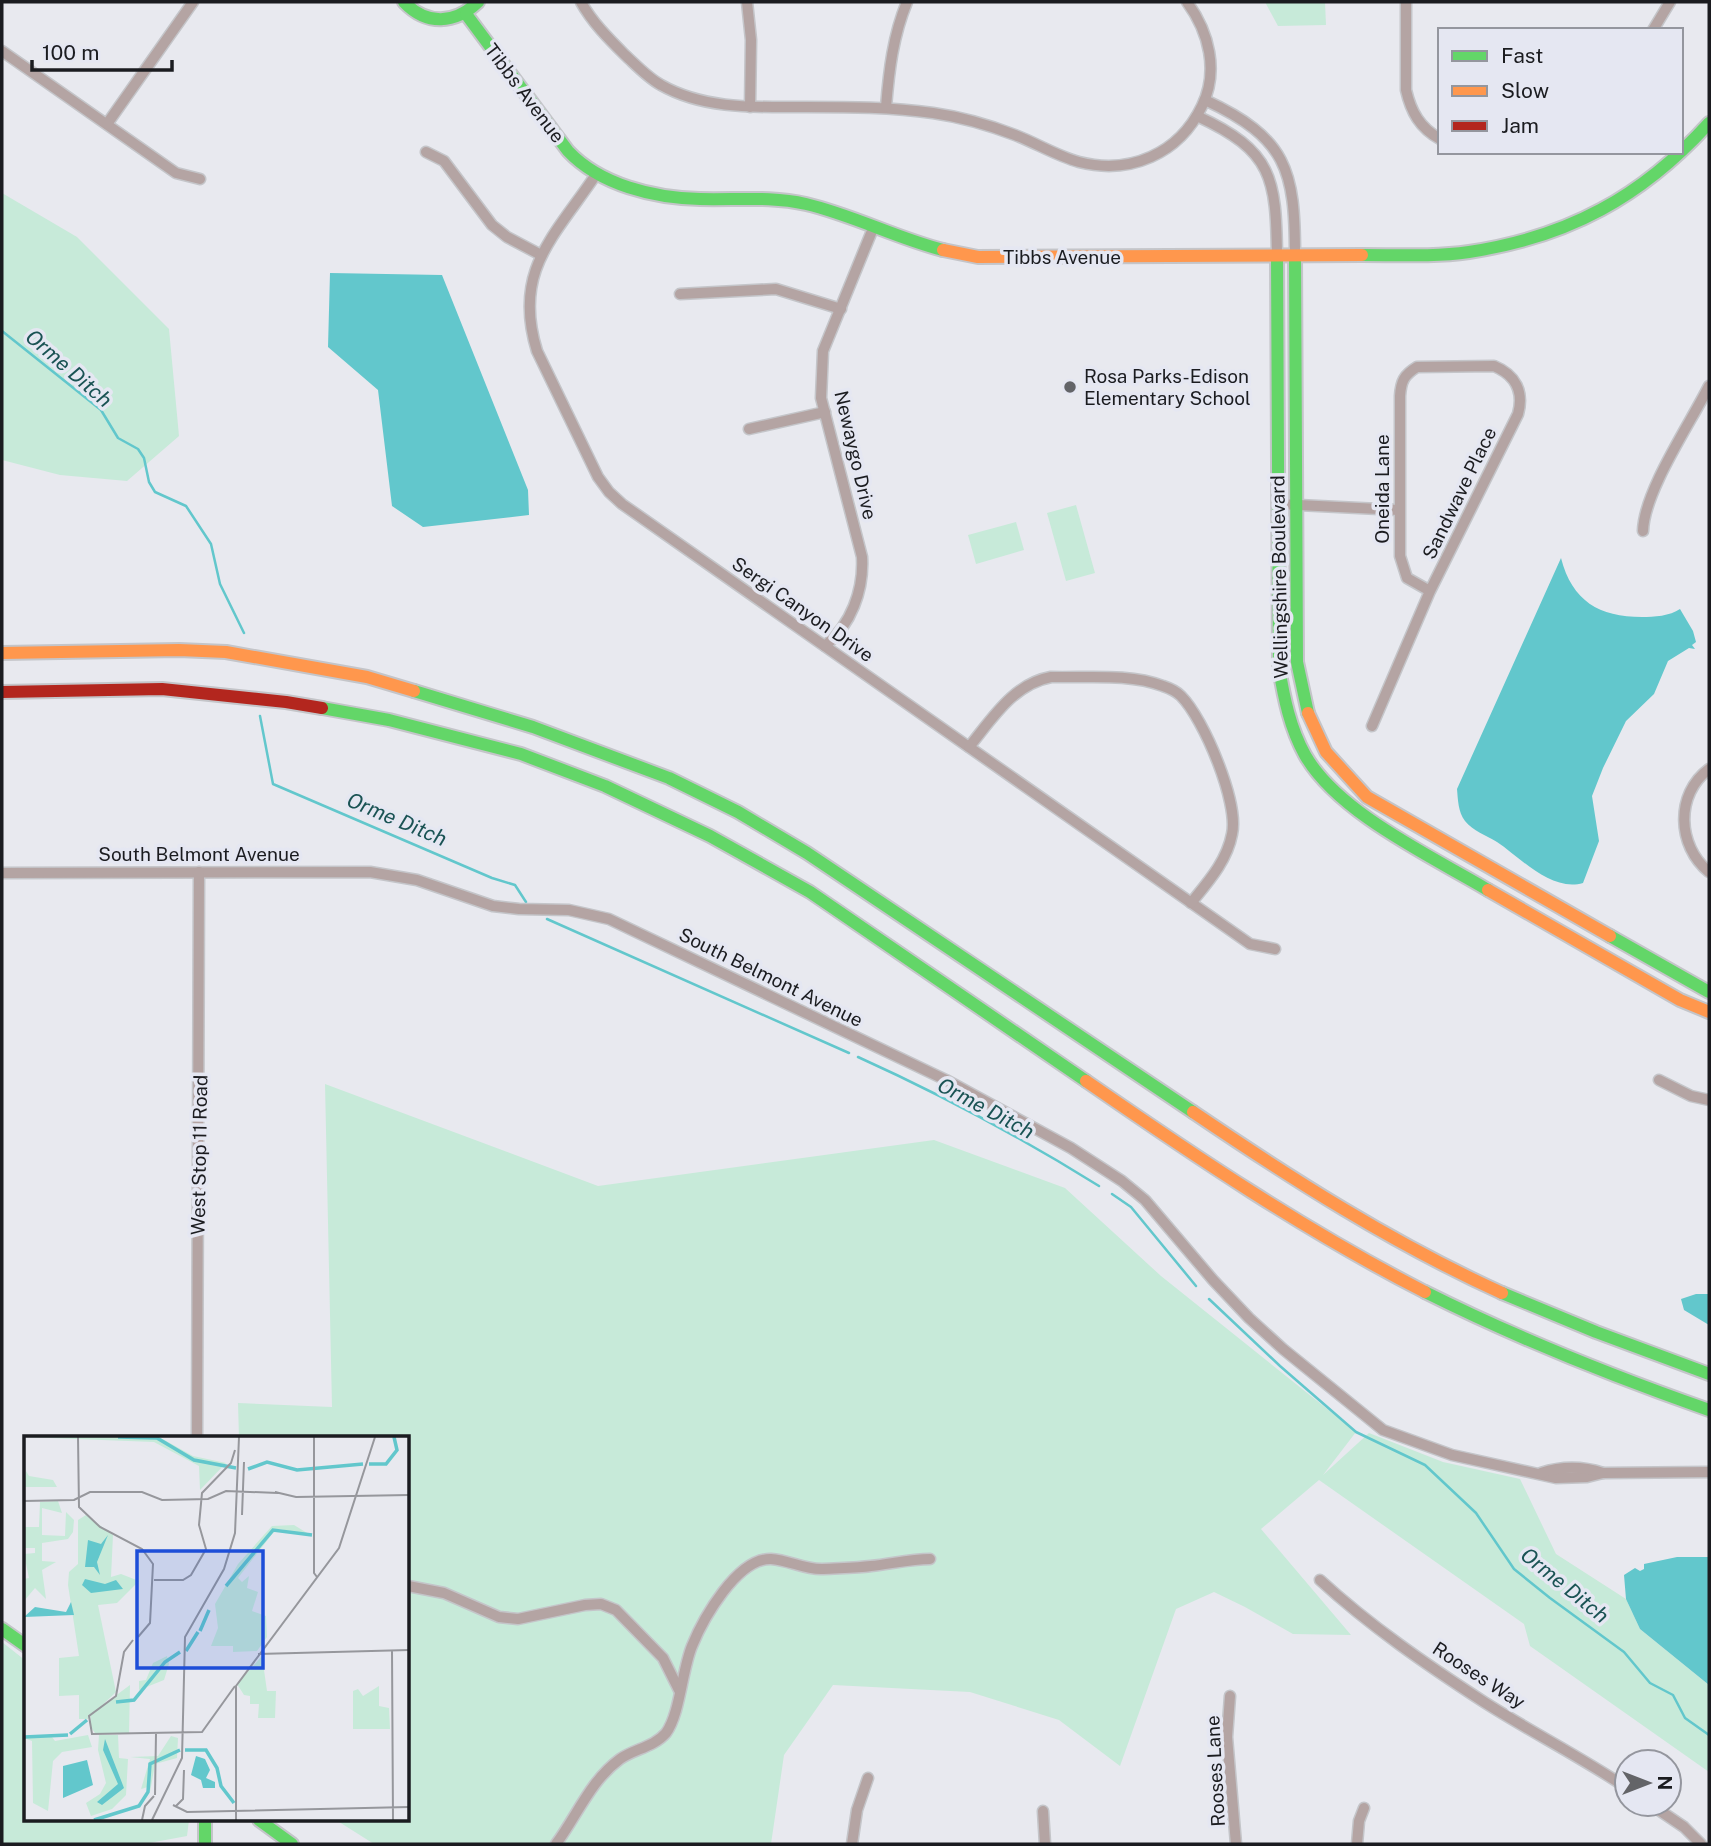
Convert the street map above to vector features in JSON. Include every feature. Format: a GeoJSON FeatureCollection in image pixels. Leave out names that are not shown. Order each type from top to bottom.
{"type":"FeatureCollection","features":[{"type":"Feature","properties":{"kind":"main road"},"geometry":{"type":"LineString","coordinates":[[404,2],[427,22],[454,19],[478,2]]}},
{"type":"Feature","properties":{"kind":"main road","name":"Tibbs Avenue"},"geometry":{"type":"LineString","coordinates":[[466,13],[568,151],[587,169],[636,189],[664,195],[697,199],[799,202],[945,251],[978,257],[1295,256],[1478,251],[1534,238],[1581,220],[1632,192],[1680,154]]}},
{"type":"Feature","properties":{"kind":"main road","name":"Tibbs Avenue"},"geometry":{"type":"LineString","coordinates":[[1683,151],[1709,122]]}},
{"type":"Feature","properties":{"kind":"main road","name":"Wellingshire Boulevard"},"geometry":{"type":"LineString","coordinates":[[1276,256],[1279,668],[1282,693],[1305,755],[1328,785],[1357,812],[1549,926],[1680,1000],[1709,1012]]}},
{"type":"Feature","properties":{"kind":"main road","name":"Wellingshire Boulevard"},"geometry":{"type":"LineString","coordinates":[[1295,256],[1297,662],[1314,733],[1320,745],[1346,778],[1367,797],[1709,992]]}},
{"type":"Feature","properties":{"kind":"main road"},"geometry":{"type":"LineString","coordinates":[[2,653],[166,650],[226,652],[367,677],[533,727],[669,778],[738,812],[807,853],[1344,1212],[1508,1296],[1709,1374]]}},
{"type":"Feature","properties":{"kind":"main road"},"geometry":{"type":"LineString","coordinates":[[2,692],[162,689],[211,692],[299,704],[448,734],[521,754],[605,786],[710,836],[810,892],[1215,1170],[1268,1205],[1364,1261],[1454,1308],[1552,1352],[1709,1410]]}},
{"type":"Feature","properties":{"kind":"main road"},"geometry":{"type":"LineString","coordinates":[[2,1629],[24,1645]]}},
{"type":"Feature","properties":{"kind":"main road"},"geometry":{"type":"LineString","coordinates":[[205,1822],[205,1844]]}},
{"type":"Feature","properties":{"kind":"main road"},"geometry":{"type":"LineString","coordinates":[[262,1822],[292,1844]]}},
{"type":"Feature","properties":{"kind":"street"},"geometry":{"type":"LineString","coordinates":[[107,124],[193,2]]}},
{"type":"Feature","properties":{"kind":"street"},"geometry":{"type":"LineString","coordinates":[[581,2],[590,18],[612,43],[661,85],[702,101],[750,107],[886,107],[936,113],[1014,134],[1076,161],[1103,167],[1128,165],[1155,156],[1177,141],[1197,116],[1205,100],[1211,69],[1209,46],[1198,17],[1187,2]]}},
{"type":"Feature","properties":{"kind":"street"},"geometry":{"type":"LineString","coordinates":[[747,2],[751,40],[750,107]]}},
{"type":"Feature","properties":{"kind":"street"},"geometry":{"type":"LineString","coordinates":[[886,107],[892,50],[898,23],[907,2]]}},
{"type":"Feature","properties":{"kind":"street"},"geometry":{"type":"LineString","coordinates":[[1406,2],[1406,93],[1412,111],[1426,130],[1438,138]]}},
{"type":"Feature","properties":{"kind":"street"},"geometry":{"type":"LineString","coordinates":[[1654,28],[1670,2]]}},
{"type":"Feature","properties":{"kind":"street"},"geometry":{"type":"LineString","coordinates":[[2,51],[176,173],[200,179]]}},
{"type":"Feature","properties":{"kind":"street","name":"Wellingshire Boulevard"},"geometry":{"type":"LineString","coordinates":[[1205,100],[1246,121],[1262,135],[1282,162],[1294,201],[1295,256]]}},
{"type":"Feature","properties":{"kind":"street","name":"Wellingshire Boulevard"},"geometry":{"type":"LineString","coordinates":[[1197,116],[1239,138],[1264,167],[1275,197],[1276,256]]}},
{"type":"Feature","properties":{"kind":"street"},"geometry":{"type":"LineString","coordinates":[[426,152],[444,161],[492,225],[541,255]]}},
{"type":"Feature","properties":{"kind":"street","name":"Sergi Canyon Drive"},"geometry":{"type":"LineString","coordinates":[[597,173],[541,255],[533,272],[529,291],[531,330],[537,351],[598,477],[609,492],[622,504],[1250,944],[1275,949]]}},
{"type":"Feature","properties":{"kind":"street","name":"Newaygo Drive"},"geometry":{"type":"LineString","coordinates":[[825,646],[834,638],[857,601],[864,578],[862,557],[821,398],[824,351],[874,226]]}},
{"type":"Feature","properties":{"kind":"street"},"geometry":{"type":"LineString","coordinates":[[680,294],[776,289],[841,309]]}},
{"type":"Feature","properties":{"kind":"street","name":"Sandwave Place"},"geometry":{"type":"LineString","coordinates":[[1372,726],[1430,591],[1518,414],[1520,394],[1513,377],[1494,366],[1426,366],[1416,367],[1406,373]]}},
{"type":"Feature","properties":{"kind":"street","name":"Oneida Lane"},"geometry":{"type":"LineString","coordinates":[[1406,373],[1402,380],[1400,396],[1399,510],[1402,568],[1407,578],[1430,591]]}},
{"type":"Feature","properties":{"kind":"street"},"geometry":{"type":"LineString","coordinates":[[1643,531],[1643,519],[1649,498],[1705,405],[1709,386]]}},
{"type":"Feature","properties":{"kind":"street"},"geometry":{"type":"LineString","coordinates":[[749,429],[825,412]]}},
{"type":"Feature","properties":{"kind":"street"},"geometry":{"type":"LineString","coordinates":[[1278,504],[1399,510]]}},
{"type":"Feature","properties":{"kind":"street"},"geometry":{"type":"LineString","coordinates":[[969,747],[998,711],[1021,689],[1037,680],[1051,677],[1142,680],[1180,694],[1194,711],[1227,785],[1234,815],[1233,833],[1227,851],[1218,868],[1191,903]]}},
{"type":"Feature","properties":{"kind":"street"},"geometry":{"type":"LineString","coordinates":[[1709,769],[1694,785],[1687,800],[1684,817],[1688,845],[1709,872]]}},
{"type":"Feature","properties":{"kind":"street","name":"West Stop 11 Road"},"geometry":{"type":"LineString","coordinates":[[197,1436],[199,872]]}},
{"type":"Feature","properties":{"kind":"street","name":"South Belmont Avenue"},"geometry":{"type":"LineString","coordinates":[[2,873],[378,873],[417,880],[493,906],[580,911],[621,924],[946,1080],[1071,1147],[1138,1194],[1230,1299],[1283,1349],[1368,1420],[1400,1437],[1469,1460],[1540,1473],[1556,1468],[1587,1468],[1603,1472],[1709,1472]]}},
{"type":"Feature","properties":{"kind":"street"},"geometry":{"type":"LineString","coordinates":[[1659,1080],[1691,1097],[1709,1100]]}},
{"type":"Feature","properties":{"kind":"street"},"geometry":{"type":"LineString","coordinates":[[556,1844],[598,1780],[620,1759],[666,1733],[673,1719],[691,1648],[720,1593],[739,1575],[757,1562],[771,1559],[814,1570],[869,1567],[930,1559]]}},
{"type":"Feature","properties":{"kind":"street","name":"Rooses Way"},"geometry":{"type":"LineString","coordinates":[[1320,1580],[1359,1616],[1485,1703],[1613,1779]]}},
{"type":"Feature","properties":{"kind":"street"},"geometry":{"type":"LineString","coordinates":[[410,1586],[444,1593],[499,1617],[518,1619],[585,1605],[601,1604],[609,1607],[616,1610],[663,1658],[679,1690]]}},
{"type":"Feature","properties":{"kind":"street","name":"Rooses Lane"},"geometry":{"type":"LineString","coordinates":[[1230,1696],[1227,1737],[1236,1844]]}},
{"type":"Feature","properties":{"kind":"street"},"geometry":{"type":"LineString","coordinates":[[852,1844],[857,1810],[869,1777]]}},
{"type":"Feature","properties":{"kind":"street"},"geometry":{"type":"LineString","coordinates":[[1357,1844],[1359,1821],[1364,1808]]}},
{"type":"Feature","properties":{"kind":"street"},"geometry":{"type":"LineString","coordinates":[[1043,1811],[1045,1844]]}},
{"type":"Feature","properties":{"kind":"street"},"geometry":{"type":"LineString","coordinates":[[1671,1818],[1700,1844]]}},
{"type":"Feature","properties":{"kind":"green space"},"geometry":{"type":"Polygon","coordinates":[[[1265,2],[1325,2],[1326,25],[1278,26],[1265,2]]]}},
{"type":"Feature","properties":{"kind":"green space"},"geometry":{"type":"Polygon","coordinates":[[[2,193],[77,237],[169,329],[179,436],[127,481],[60,475],[2,460],[2,193]]]}},
{"type":"Feature","properties":{"kind":"green space"},"geometry":{"type":"Polygon","coordinates":[[[1076,505],[1095,573],[1066,581],[1047,513],[1076,505]]]}},
{"type":"Feature","properties":{"kind":"green space"},"geometry":{"type":"Polygon","coordinates":[[[1016,522],[1024,550],[976,564],[968,535],[1016,522]]]}},
{"type":"Feature","properties":{"kind":"green space"},"geometry":{"type":"Polygon","coordinates":[[[325,1084],[598,1186],[934,1140],[1065,1188],[1161,1276],[1356,1432],[1323,1475],[1369,1433],[1443,1462],[1520,1479],[1556,1554],[1626,1599],[1640,1629],[1709,1685],[1709,1772],[1683,1754],[1683,1748],[1675,1748],[1530,1646],[1524,1624],[1319,1480],[1261,1529],[1351,1635],[1293,1634],[1214,1592],[1176,1609],[1120,1766],[1059,1720],[970,1692],[833,1685],[784,1755],[771,1844],[374,1844],[339,1822],[410,1822],[410,1436],[239,1436],[238,1403],[332,1407],[325,1084]]]}},
{"type":"Feature","properties":{"kind":"green space"},"geometry":{"type":"Polygon","coordinates":[[[2,1642],[24,1659],[24,1822],[189,1822],[187,1836],[144,1844],[2,1844],[2,1642]]]}},
{"type":"Feature","properties":{"kind":"water"},"geometry":{"type":"Polygon","coordinates":[[[330,273],[442,275],[528,490],[529,515],[423,527],[392,506],[378,390],[328,347],[330,273]]]}},
{"type":"Feature","properties":{"kind":"water"},"geometry":{"type":"Polygon","coordinates":[[[1561,558],[1572,585],[1590,604],[1613,614],[1642,617],[1672,613],[1680,609],[1696,642],[1692,645],[1695,649],[1689,648],[1668,661],[1654,694],[1626,721],[1592,796],[1599,841],[1583,883],[1571,884],[1559,883],[1537,872],[1497,842],[1472,828],[1461,814],[1457,789],[1561,558]]]}},
{"type":"Feature","properties":{"kind":"water"},"geometry":{"type":"Polygon","coordinates":[[[1696,1294],[1709,1294],[1709,1325],[1684,1310],[1681,1299],[1696,1294]]]}},
{"type":"Feature","properties":{"kind":"water"},"geometry":{"type":"Polygon","coordinates":[[[1677,1557],[1709,1557],[1709,1685],[1640,1629],[1626,1599],[1624,1575],[1635,1568],[1640,1571],[1644,1569],[1644,1564],[1677,1557]]]}},
{"type":"Feature","properties":{"kind":"waterway","name":"Orme Ditch"},"geometry":{"type":"LineString","coordinates":[[2,331],[101,410],[118,438],[138,449],[144,458],[149,482],[155,492],[186,506],[211,544],[220,584],[244,633]]}},
{"type":"Feature","properties":{"kind":"waterway","name":"Orme Ditch"},"geometry":{"type":"LineString","coordinates":[[260,716],[273,784],[492,878],[515,885],[526,902]]}},
{"type":"Feature","properties":{"kind":"waterway","name":"Orme Ditch"},"geometry":{"type":"LineString","coordinates":[[547,919],[849,1053]]}},
{"type":"Feature","properties":{"kind":"waterway","name":"Orme Ditch"},"geometry":{"type":"LineString","coordinates":[[858,1057],[980,1117],[1099,1186]]}},
{"type":"Feature","properties":{"kind":"waterway","name":"Orme Ditch"},"geometry":{"type":"LineString","coordinates":[[1112,1194],[1131,1207],[1196,1286]]}},
{"type":"Feature","properties":{"kind":"waterway","name":"Orme Ditch"},"geometry":{"type":"LineString","coordinates":[[1209,1299],[1356,1432],[1425,1465],[1476,1513],[1514,1569],[1624,1652],[1650,1683],[1673,1695],[1685,1718],[1709,1735]]}},
{"type":"Feature","properties":{"kind":"traffic: fast"},"geometry":{"type":"LineString","coordinates":[[404,2],[422,15],[441,19],[460,15],[478,2]]}},
{"type":"Feature","properties":{"kind":"traffic: fast"},"geometry":{"type":"LineString","coordinates":[[466,14],[568,151],[581,163],[612,181],[664,196],[767,199],[806,204],[943,250]]}},
{"type":"Feature","properties":{"kind":"traffic: fast"},"geometry":{"type":"LineString","coordinates":[[1683,150],[1709,123]]}},
{"type":"Feature","properties":{"kind":"traffic: fast"},"geometry":{"type":"LineString","coordinates":[[1362,255],[1469,252],[1539,236],[1601,210],[1630,192],[1678,154]]}},
{"type":"Feature","properties":{"kind":"traffic: fast"},"geometry":{"type":"LineString","coordinates":[[1277,256],[1279,668],[1292,724],[1305,755],[1320,776],[1340,796],[1388,832],[1488,890]]}},
{"type":"Feature","properties":{"kind":"traffic: fast"},"geometry":{"type":"LineString","coordinates":[[1295,256],[1297,662],[1308,713]]}},
{"type":"Feature","properties":{"kind":"traffic: fast"},"geometry":{"type":"LineString","coordinates":[[414,691],[533,727],[669,778],[738,812],[807,853],[1193,1112]]}},
{"type":"Feature","properties":{"kind":"traffic: fast"},"geometry":{"type":"LineString","coordinates":[[322,708],[389,720],[521,754],[605,786],[710,836],[810,892],[1086,1081]]}},
{"type":"Feature","properties":{"kind":"traffic: fast"},"geometry":{"type":"LineString","coordinates":[[1610,936],[1709,992]]}},
{"type":"Feature","properties":{"kind":"traffic: fast"},"geometry":{"type":"LineString","coordinates":[[1425,1292],[1565,1356],[1709,1410]]}},
{"type":"Feature","properties":{"kind":"traffic: fast"},"geometry":{"type":"LineString","coordinates":[[1502,1293],[1709,1374]]}},
{"type":"Feature","properties":{"kind":"traffic: fast"},"geometry":{"type":"LineString","coordinates":[[2,1629],[24,1645]]}},
{"type":"Feature","properties":{"kind":"traffic: fast"},"geometry":{"type":"LineString","coordinates":[[205,1822],[205,1844]]}},
{"type":"Feature","properties":{"kind":"traffic: fast"},"geometry":{"type":"LineString","coordinates":[[262,1822],[292,1844]]}},
{"type":"Feature","properties":{"kind":"traffic: slow"},"geometry":{"type":"LineString","coordinates":[[943,250],[978,257],[1362,255]]}},
{"type":"Feature","properties":{"kind":"traffic: slow"},"geometry":{"type":"LineString","coordinates":[[2,653],[179,650],[226,652],[367,677],[414,691]]}},
{"type":"Feature","properties":{"kind":"traffic: slow"},"geometry":{"type":"LineString","coordinates":[[1308,713],[1326,752],[1367,797],[1610,936]]}},
{"type":"Feature","properties":{"kind":"traffic: slow"},"geometry":{"type":"LineString","coordinates":[[1488,890],[1680,1000],[1709,1012]]}},
{"type":"Feature","properties":{"kind":"traffic: slow"},"geometry":{"type":"LineString","coordinates":[[1086,1081],[1294,1218],[1425,1292]]}},
{"type":"Feature","properties":{"kind":"traffic: slow"},"geometry":{"type":"LineString","coordinates":[[1193,1112],[1343,1209],[1421,1253],[1502,1293]]}},
{"type":"Feature","properties":{"kind":"traffic: jam"},"geometry":{"type":"LineString","coordinates":[[2,692],[162,689],[322,708]]}},
{"type":"Feature","properties":{"kind":"place","name":"Rosa Parks-Edison Elementary School"},"geometry":{"type":"Point","coordinates":[1070,387]}}]}
